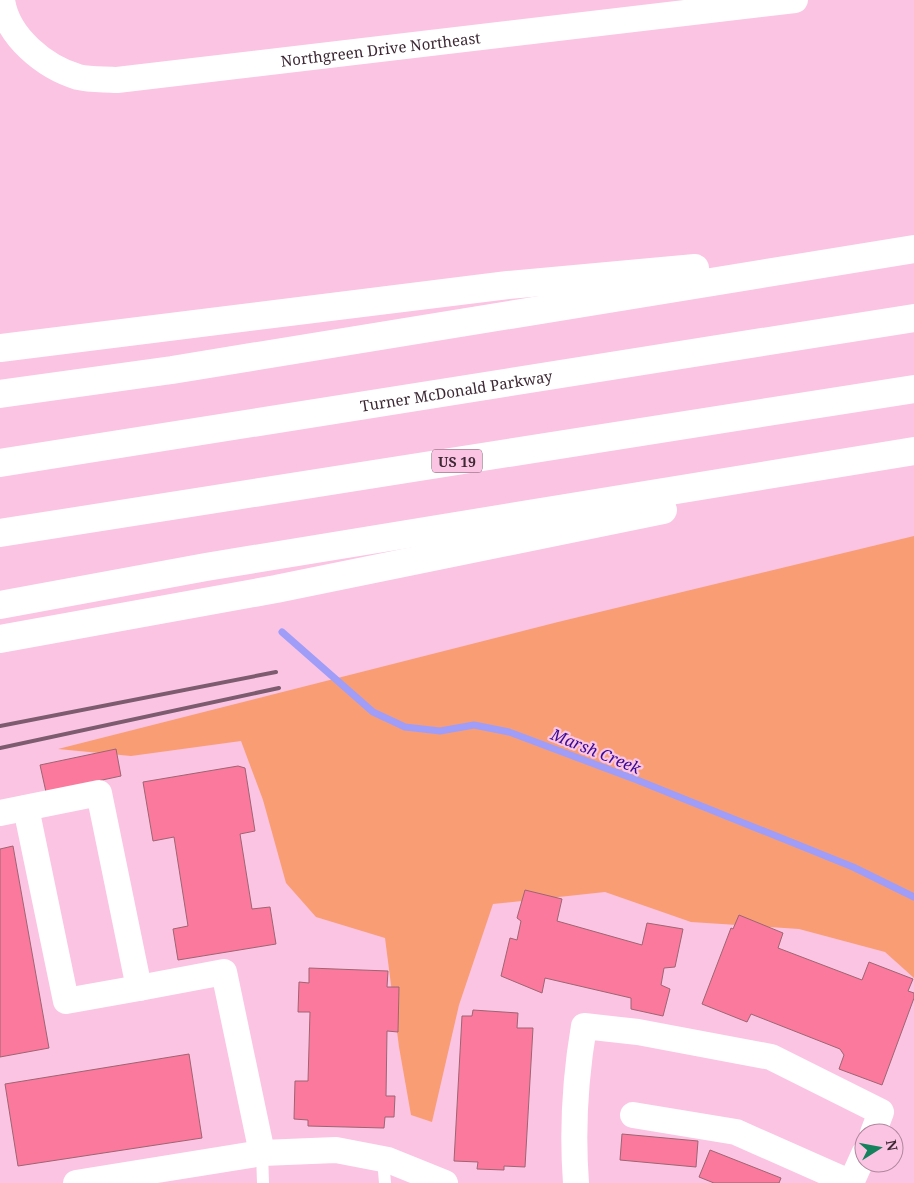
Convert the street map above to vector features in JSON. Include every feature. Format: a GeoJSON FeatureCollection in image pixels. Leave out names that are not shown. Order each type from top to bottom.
{"type":"FeatureCollection","features":[{"type":"Feature","properties":{"kind":"highway"},"geometry":{"type":"LineString","coordinates":[[0,394],[209,364],[914,249]]}},
{"type":"Feature","properties":{"kind":"highway"},"geometry":{"type":"LineString","coordinates":[[0,348],[508,285],[783,258],[881,254]]}},
{"type":"Feature","properties":{"kind":"highway","name":"Turner McDonald Parkway"},"geometry":{"type":"LineString","coordinates":[[0,463],[914,318]]}},
{"type":"Feature","properties":{"kind":"highway","name":"US 19"},"geometry":{"type":"LineString","coordinates":[[0,533],[914,388]]}},
{"type":"Feature","properties":{"kind":"highway"},"geometry":{"type":"LineString","coordinates":[[0,605],[206,567],[914,451]]}},
{"type":"Feature","properties":{"kind":"highway"},"geometry":{"type":"LineString","coordinates":[[0,639],[296,586],[677,507],[735,480]]}},
{"type":"Feature","properties":{"kind":"street","name":"Northgreen Drive Northeast"},"geometry":{"type":"LineString","coordinates":[[2,0],[14,29],[31,51],[54,68],[79,78],[117,80],[795,0]]}},
{"type":"Feature","properties":{"kind":"street"},"geometry":{"type":"LineString","coordinates":[[0,813],[99,793],[139,988]]}},
{"type":"Feature","properties":{"kind":"street"},"geometry":{"type":"LineString","coordinates":[[26,808],[66,1002],[224,972],[262,1153]]}},
{"type":"Feature","properties":{"kind":"street"},"geometry":{"type":"LineString","coordinates":[[576,1183],[574,1101],[584,1026],[638,1032],[771,1057],[882,1112],[877,1123]]}},
{"type":"Feature","properties":{"kind":"street"},"geometry":{"type":"LineString","coordinates":[[633,1115],[736,1132],[850,1183],[855,1173]]}},
{"type":"Feature","properties":{"kind":"street"},"geometry":{"type":"LineString","coordinates":[[76,1183],[262,1153],[336,1150],[384,1171],[445,1183]]}},
{"type":"Feature","properties":{"kind":"lane"},"geometry":{"type":"LineString","coordinates":[[262,1153],[263,1183]]}},
{"type":"Feature","properties":{"kind":"shaded area"},"geometry":{"type":"Polygon","coordinates":[[[914,536],[914,978],[885,952],[799,929],[691,922],[605,892],[493,904],[459,1005],[432,1122],[411,1115],[399,1047],[385,938],[316,917],[286,883],[263,800],[241,741],[131,756],[58,749],[558,622],[914,536]]]}},
{"type":"Feature","properties":{"kind":"building"},"geometry":{"type":"Polygon","coordinates":[[[116,749],[121,776],[46,792],[40,765],[116,749]]]}},
{"type":"Feature","properties":{"kind":"building"},"geometry":{"type":"Polygon","coordinates":[[[238,766],[245,768],[255,831],[240,834],[252,909],[270,907],[276,944],[178,960],[173,929],[188,926],[174,837],[153,841],[143,782],[238,766]]]}},
{"type":"Feature","properties":{"kind":"building"},"geometry":{"type":"Polygon","coordinates":[[[13,846],[49,1048],[0,1057],[0,849],[13,846]]]}},
{"type":"Feature","properties":{"kind":"building"},"geometry":{"type":"Polygon","coordinates":[[[525,890],[562,899],[557,921],[642,945],[647,923],[683,929],[675,967],[664,968],[661,985],[670,989],[663,1016],[631,1009],[631,998],[545,978],[542,993],[501,976],[510,938],[517,940],[521,921],[517,918],[525,890]]]}},
{"type":"Feature","properties":{"kind":"building"},"geometry":{"type":"Polygon","coordinates":[[[739,915],[783,933],[778,948],[862,980],[869,962],[913,979],[908,991],[914,993],[914,998],[882,1085],[839,1069],[844,1055],[840,1049],[751,1014],[747,1022],[702,1004],[731,928],[733,929],[739,915]]]}},
{"type":"Feature","properties":{"kind":"building"},"geometry":{"type":"Polygon","coordinates":[[[309,968],[388,971],[387,987],[399,987],[398,1032],[387,1031],[386,1096],[395,1096],[394,1117],[385,1117],[384,1128],[308,1126],[308,1120],[294,1119],[295,1081],[308,1081],[310,1012],[298,1012],[299,982],[309,983],[309,968]]]}},
{"type":"Feature","properties":{"kind":"building"},"geometry":{"type":"Polygon","coordinates":[[[473,1010],[518,1013],[517,1028],[533,1028],[525,1167],[504,1166],[504,1170],[477,1169],[478,1162],[454,1161],[462,1016],[472,1016],[473,1010]]]}},
{"type":"Feature","properties":{"kind":"building"},"geometry":{"type":"Polygon","coordinates":[[[189,1054],[202,1138],[18,1166],[5,1084],[189,1054]]]}},
{"type":"Feature","properties":{"kind":"building"},"geometry":{"type":"Polygon","coordinates":[[[622,1134],[698,1141],[696,1167],[620,1160],[622,1134]]]}},
{"type":"Feature","properties":{"kind":"building"},"geometry":{"type":"Polygon","coordinates":[[[710,1150],[781,1178],[779,1183],[714,1183],[699,1177],[710,1150]]]}},
{"type":"Feature","properties":{"kind":"waterway","name":"Marsh Creek"},"geometry":{"type":"LineString","coordinates":[[282,632],[373,712],[405,727],[440,731],[474,725],[509,732],[637,780],[853,867],[914,897]]}},
{"type":"Feature","properties":{"kind":"railway"},"geometry":{"type":"LineString","coordinates":[[0,726],[276,672]]}},
{"type":"Feature","properties":{"kind":"railway"},"geometry":{"type":"LineString","coordinates":[[0,748],[279,688]]}}]}
